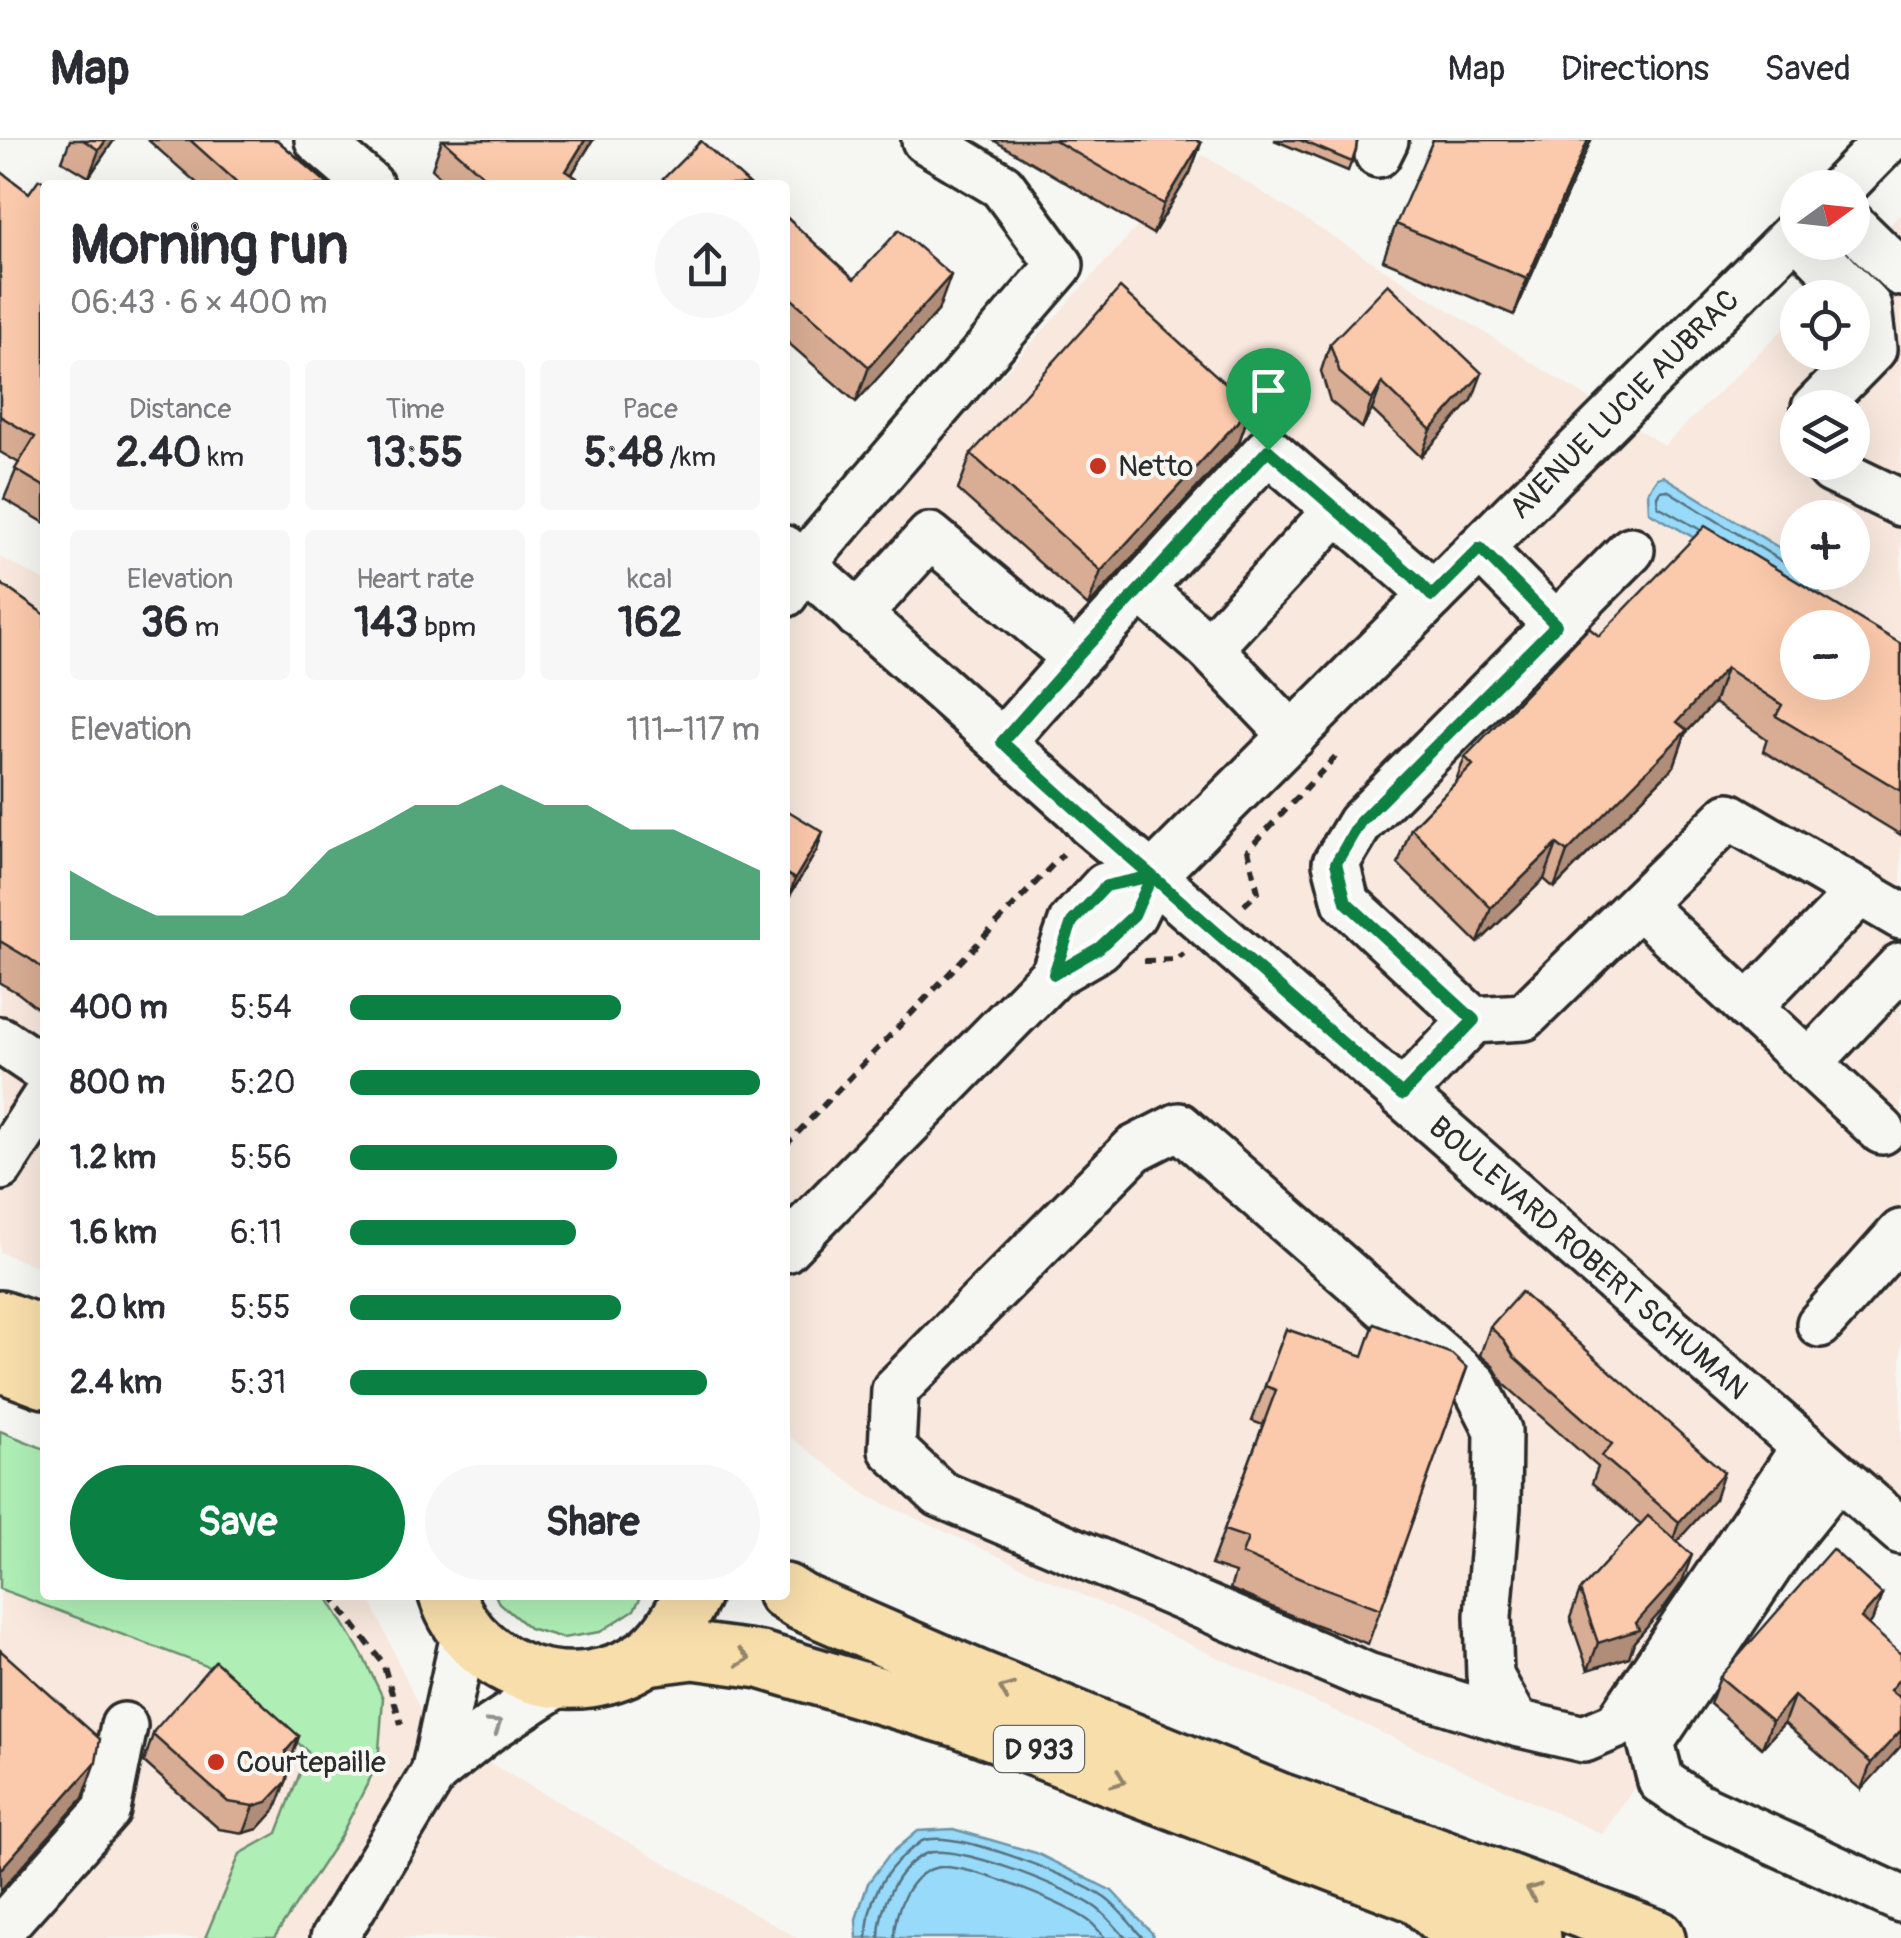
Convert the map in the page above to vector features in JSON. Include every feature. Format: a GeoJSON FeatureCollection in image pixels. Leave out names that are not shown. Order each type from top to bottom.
{"type":"FeatureCollection","features":[{"type":"Feature","properties":{"kind":"main road"},"geometry":{"type":"LineString","coordinates":[[0,1319],[40,1333]]}},
{"type":"Feature","properties":{"kind":"main road"},"geometry":{"type":"LineString","coordinates":[[0,1363],[40,1378]]}},
{"type":"Feature","properties":{"kind":"main road","name":"D 933"},"geometry":{"type":"LineString","coordinates":[[790,1595],[976,1678],[1279,1800],[1656,1938]]}},
{"type":"Feature","properties":{"kind":"main road"},"geometry":{"type":"LineString","coordinates":[[456,1613],[492,1656],[524,1674],[560,1682],[606,1677],[647,1656],[676,1627],[690,1600]]}},
{"type":"Feature","properties":{"kind":"main road","name":"D 933"},"geometry":{"type":"LineString","coordinates":[[647,1656],[694,1651],[760,1660],[962,1720],[1533,1938]]}},
{"type":"Feature","properties":{"kind":"main road"},"geometry":{"type":"LineString","coordinates":[[1418,1895],[1466,1938]]}},
{"type":"Feature","properties":{"kind":"street"},"geometry":{"type":"LineString","coordinates":[[318,140],[364,180]]}},
{"type":"Feature","properties":{"kind":"street"},"geometry":{"type":"LineString","coordinates":[[791,569],[1060,265],[1002,186],[925,140]]}},
{"type":"Feature","properties":{"kind":"street"},"geometry":{"type":"LineString","coordinates":[[1858,170],[1888,140]]}},
{"type":"Feature","properties":{"kind":"street"},"geometry":{"type":"LineString","coordinates":[[1870,242],[1901,273]]}},
{"type":"Feature","properties":{"kind":"street","name":"AVENUE LUCIE AUBRAC"},"geometry":{"type":"LineString","coordinates":[[1152,876],[1780,254]]}},
{"type":"Feature","properties":{"kind":"street"},"geometry":{"type":"LineString","coordinates":[[1823,260],[1868,307],[1873,349],[1833,390]]}},
{"type":"Feature","properties":{"kind":"street"},"geometry":{"type":"LineString","coordinates":[[1002,742],[1268,450],[1432,596]]}},
{"type":"Feature","properties":{"kind":"street"},"geometry":{"type":"LineString","coordinates":[[1854,480],[1901,502]]}},
{"type":"Feature","properties":{"kind":"street"},"geometry":{"type":"LineString","coordinates":[[1208,648],[1337,510]]}},
{"type":"Feature","properties":{"kind":"street"},"geometry":{"type":"LineString","coordinates":[[858,615],[930,536],[1076,658]]}},
{"type":"Feature","properties":{"kind":"street"},"geometry":{"type":"LineString","coordinates":[[1480,548],[1556,625]]}},
{"type":"Feature","properties":{"kind":"street"},"geometry":{"type":"LineString","coordinates":[[1474,1020],[1346,902],[1336,863],[1360,822],[1631,550]]}},
{"type":"Feature","properties":{"kind":"street","name":"BOULEVARD ROBERT SCHUMAN"},"geometry":{"type":"LineString","coordinates":[[791,569],[858,615],[1078,810],[1089,824],[1901,1531]]}},
{"type":"Feature","properties":{"kind":"street"},"geometry":{"type":"LineString","coordinates":[[1140,588],[1208,648],[1293,736]]}},
{"type":"Feature","properties":{"kind":"street"},"geometry":{"type":"LineString","coordinates":[[1402,1095],[1474,1020],[1524,1017],[1729,816],[1901,916]]}},
{"type":"Feature","properties":{"kind":"street"},"geometry":{"type":"LineString","coordinates":[[790,1244],[1054,974],[1072,922],[1106,886],[1152,876]]}},
{"type":"Feature","properties":{"kind":"street"},"geometry":{"type":"LineString","coordinates":[[1748,1006],[1860,892]]}},
{"type":"Feature","properties":{"kind":"street"},"geometry":{"type":"LineString","coordinates":[[1639,904],[1809,1063],[1895,1131]]}},
{"type":"Feature","properties":{"kind":"street"},"geometry":{"type":"LineString","coordinates":[[1809,1063],[1901,966]]}},
{"type":"Feature","properties":{"kind":"street"},"geometry":{"type":"LineString","coordinates":[[0,1040],[40,1067]]}},
{"type":"Feature","properties":{"kind":"street"},"geometry":{"type":"LineString","coordinates":[[0,1168],[40,1106]]}},
{"type":"Feature","properties":{"kind":"street"},"geometry":{"type":"LineString","coordinates":[[1516,1723],[1490,1676],[1488,1616],[1497,1507],[1498,1430],[1475,1385],[1179,1126],[1134,1148],[895,1390],[892,1449],[940,1494],[1367,1676],[1516,1723],[1584,1739],[1617,1725],[1763,1512],[1832,1473]]}},
{"type":"Feature","properties":{"kind":"street"},"geometry":{"type":"LineString","coordinates":[[1820,1324],[1901,1232]]}},
{"type":"Feature","properties":{"kind":"street"},"geometry":{"type":"LineString","coordinates":[[1832,1473],[1901,1564]]}},
{"type":"Feature","properties":{"kind":"street"},"geometry":{"type":"LineString","coordinates":[[1832,1473],[1651,1742],[1661,1781],[1696,1806],[1901,1898]]}},
{"type":"Feature","properties":{"kind":"street"},"geometry":{"type":"LineString","coordinates":[[434,1773],[456,1613]]}},
{"type":"Feature","properties":{"kind":"street"},"geometry":{"type":"LineString","coordinates":[[334,1938],[434,1773],[486,1731],[560,1682]]}},
{"type":"Feature","properties":{"kind":"street"},"geometry":{"type":"LineString","coordinates":[[0,1930],[107,1810],[124,1726]]}},
{"type":"Feature","properties":{"kind":"path"},"geometry":{"type":"LineString","coordinates":[[1128,962],[1176,960],[1216,932],[1258,892],[1248,850],[1343,748]]}},
{"type":"Feature","properties":{"kind":"path"},"geometry":{"type":"LineString","coordinates":[[790,1141],[1034,886]]}},
{"type":"Feature","properties":{"kind":"path"},"geometry":{"type":"LineString","coordinates":[[335,1600],[382,1664],[401,1724],[396,1740]]}},
{"type":"Feature","properties":{"kind":"shaded area"},"geometry":{"type":"Polygon","coordinates":[[[1203,155],[1664,446],[1780,333],[1780,370],[1870,370],[1870,280],[1833,280],[1854,260],[1870,260],[1870,244],[1901,214],[1901,1503],[1818,1525],[1602,1834],[870,1497],[790,1437],[790,608],[1203,155]]]}},
{"type":"Feature","properties":{"kind":"shaded area"},"geometry":{"type":"Polygon","coordinates":[[[0,557],[40,578],[40,1268],[0,1252],[0,557]]]}},
{"type":"Feature","properties":{"kind":"shaded area"},"geometry":{"type":"Polygon","coordinates":[[[0,1443],[40,1578],[40,1600],[370,1600],[428,1728],[797,1938],[0,1938],[0,1443]]]}},
{"type":"Feature","properties":{"kind":"green space"},"geometry":{"type":"Polygon","coordinates":[[[0,1431],[40,1447],[40,1600],[329,1600],[383,1698],[378,1763],[340,1837],[274,1938],[205,1938],[240,1854],[277,1833],[308,1752],[220,1671],[0,1589],[0,1431]]]}},
{"type":"Feature","properties":{"kind":"green space"},"geometry":{"type":"Polygon","coordinates":[[[498,1600],[639,1600],[634,1610],[600,1632],[563,1638],[529,1628],[498,1600]]]}},
{"type":"Feature","properties":{"kind":"water"},"geometry":{"type":"Polygon","coordinates":[[[1663,476],[1780,548],[1780,587],[1649,512],[1648,491],[1663,476]]]}},
{"type":"Feature","properties":{"kind":"water"},"geometry":{"type":"Polygon","coordinates":[[[1786,590],[1821,590],[1816,601],[1805,601],[1786,590]]]}},
{"type":"Feature","properties":{"kind":"water"},"geometry":{"type":"Polygon","coordinates":[[[953,1829],[1036,1853],[1112,1891],[1153,1938],[857,1938],[856,1919],[868,1883],[888,1856],[918,1831],[953,1829]]]}},
{"type":"Feature","properties":{"kind":"building"},"geometry":{"type":"Polygon","coordinates":[[[83,140],[106,140],[99,150],[83,140]]]}},
{"type":"Feature","properties":{"kind":"building"},"geometry":{"type":"Polygon","coordinates":[[[190,140],[277,140],[323,180],[234,180],[190,140]]]}},
{"type":"Feature","properties":{"kind":"building"},"geometry":{"type":"Polygon","coordinates":[[[443,140],[585,140],[566,171],[576,180],[488,180],[443,140]]]}},
{"type":"Feature","properties":{"kind":"building"},"geometry":{"type":"Polygon","coordinates":[[[1054,140],[1196,140],[1201,143],[1164,204],[1054,140]]]}},
{"type":"Feature","properties":{"kind":"building"},"geometry":{"type":"Polygon","coordinates":[[[1300,140],[1357,140],[1352,162],[1300,140]]]}},
{"type":"Feature","properties":{"kind":"building"},"geometry":{"type":"Polygon","coordinates":[[[1433,140],[1588,140],[1527,279],[1396,224],[1433,140]]]}},
{"type":"Feature","properties":{"kind":"building"},"geometry":{"type":"Polygon","coordinates":[[[701,141],[744,180],[662,180],[701,141]]]}},
{"type":"Feature","properties":{"kind":"building"},"geometry":{"type":"Polygon","coordinates":[[[0,171],[29,193],[41,180],[40,484],[15,469],[35,437],[0,416],[0,171]]]}},
{"type":"Feature","properties":{"kind":"building"},"geometry":{"type":"Polygon","coordinates":[[[790,221],[854,279],[899,230],[951,275],[869,367],[790,297],[790,221]]]}},
{"type":"Feature","properties":{"kind":"building"},"geometry":{"type":"Polygon","coordinates":[[[1388,284],[1482,373],[1431,430],[1382,383],[1372,400],[1340,373],[1330,344],[1388,284]]]}},
{"type":"Feature","properties":{"kind":"building","name":"Netto"},"geometry":{"type":"Polygon","coordinates":[[[1120,288],[1251,407],[1101,571],[971,454],[1120,288]]]}},
{"type":"Feature","properties":{"kind":"building"},"geometry":{"type":"Polygon","coordinates":[[[1705,526],[1780,571],[1780,590],[1811,590],[1845,610],[1780,610],[1780,700],[1870,700],[1870,625],[1901,644],[1901,791],[1776,716],[1782,705],[1726,668],[1677,722],[1687,730],[1567,852],[1557,844],[1491,908],[1411,828],[1473,765],[1465,757],[1589,628],[1599,636],[1705,526]]]}},
{"type":"Feature","properties":{"kind":"building"},"geometry":{"type":"Polygon","coordinates":[[[0,583],[40,611],[40,966],[0,941],[0,583]]]}},
{"type":"Feature","properties":{"kind":"building"},"geometry":{"type":"Polygon","coordinates":[[[790,812],[823,832],[795,879],[790,876],[790,812]]]}},
{"type":"Feature","properties":{"kind":"building"},"geometry":{"type":"Polygon","coordinates":[[[1521,1292],[1724,1472],[1679,1522],[1602,1456],[1612,1444],[1514,1357],[1490,1327],[1521,1292]]]}},
{"type":"Feature","properties":{"kind":"building"},"geometry":{"type":"Polygon","coordinates":[[[1374,1324],[1452,1354],[1467,1368],[1381,1609],[1242,1554],[1248,1538],[1224,1530],[1276,1390],[1265,1386],[1286,1329],[1363,1356],[1374,1324]]]}},
{"type":"Feature","properties":{"kind":"building"},"geometry":{"type":"Polygon","coordinates":[[[1648,1516],[1692,1555],[1636,1623],[1639,1630],[1598,1643],[1580,1591],[1648,1516]]]}},
{"type":"Feature","properties":{"kind":"building"},"geometry":{"type":"Polygon","coordinates":[[[1832,1549],[1882,1594],[1861,1618],[1901,1654],[1901,1677],[1890,1690],[1901,1699],[1901,1730],[1871,1763],[1794,1696],[1772,1721],[1720,1677],[1832,1549]]]}},
{"type":"Feature","properties":{"kind":"building"},"geometry":{"type":"Polygon","coordinates":[[[0,1650],[100,1739],[96,1762],[0,1870],[0,1650]]]}},
{"type":"Feature","properties":{"kind":"building","name":"Courtepaille"},"geometry":{"type":"Polygon","coordinates":[[[215,1661],[299,1736],[286,1751],[286,1782],[267,1802],[254,1806],[228,1802],[153,1735],[215,1661]]]}},
{"type":"Feature","properties":{"kind":"place","name":"Netto"},"geometry":{"type":"Point","coordinates":[1098,466]}},
{"type":"Feature","properties":{"kind":"place","name":"Courtepaille"},"geometry":{"type":"Point","coordinates":[216,1762]}},
{"type":"Feature","properties":{"kind":"route"},"geometry":{"type":"LineString","coordinates":[[1268,450],[1002,742],[1089,824],[1152,876],[1134,915],[1099,948],[1054,974],[1072,922],[1106,886],[1152,876],[1402,1095],[1474,1020],[1346,902],[1336,863],[1360,822],[1556,625],[1480,548],[1432,596],[1268,450]]}}]}
